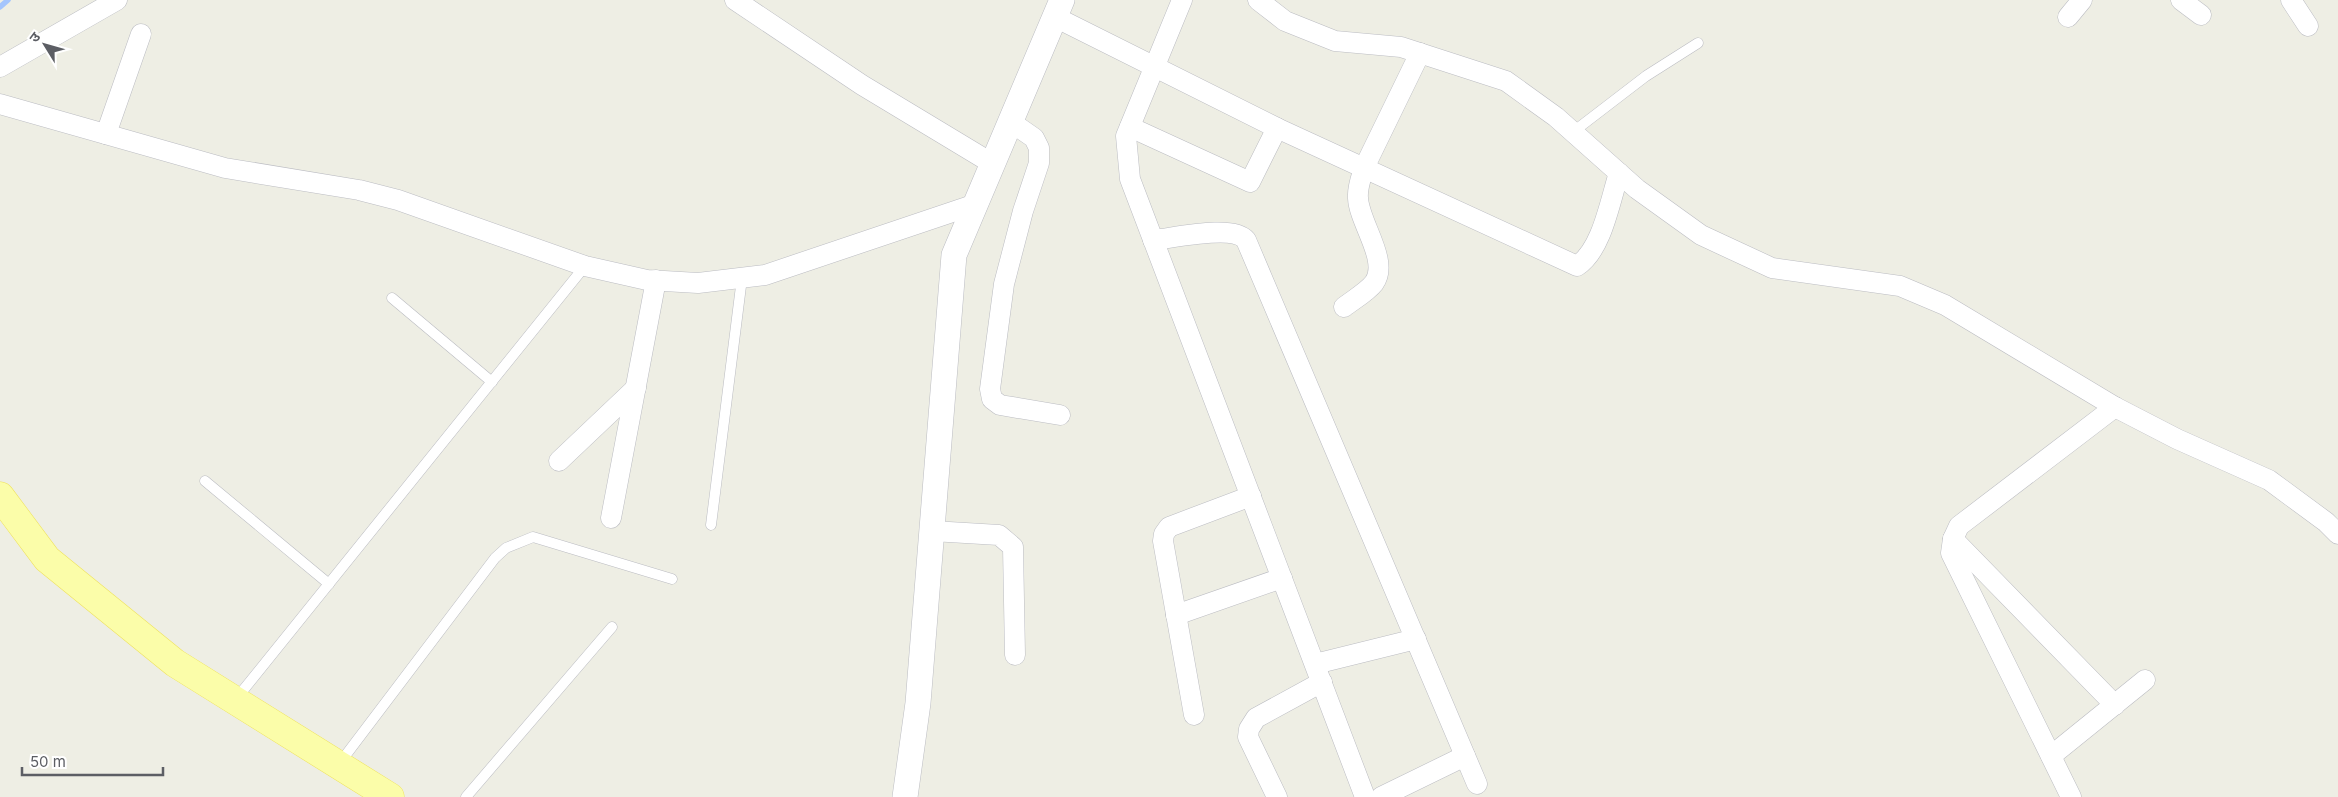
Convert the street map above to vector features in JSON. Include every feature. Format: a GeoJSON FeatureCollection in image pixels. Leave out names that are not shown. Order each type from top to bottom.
{"type":"FeatureCollection","features":[{"type":"Feature","properties":{"kind":"main road"},"geometry":{"type":"LineString","coordinates":[[0,496],[47,559],[176,663],[390,797]]}},
{"type":"Feature","properties":{"kind":"street"},"geometry":{"type":"LineString","coordinates":[[0,67],[117,0]]}},
{"type":"Feature","properties":{"kind":"street"},"geometry":{"type":"LineString","coordinates":[[735,0],[862,85],[992,164]]}},
{"type":"Feature","properties":{"kind":"street"},"geometry":{"type":"LineString","coordinates":[[1182,0],[1126,136],[1130,179],[1365,797]]}},
{"type":"Feature","properties":{"kind":"street"},"geometry":{"type":"LineString","coordinates":[[1258,0],[1285,21],[1335,41],[1402,47],[1506,81],[1573,132],[1637,189],[1701,235],[1772,268],[1900,286],[1945,305],[2115,406],[2177,439],[2268,480],[2326,522],[2338,534]]}},
{"type":"Feature","properties":{"kind":"street"},"geometry":{"type":"LineString","coordinates":[[2068,17],[2082,0]]}},
{"type":"Feature","properties":{"kind":"street"},"geometry":{"type":"LineString","coordinates":[[2181,0],[2201,15]]}},
{"type":"Feature","properties":{"kind":"street"},"geometry":{"type":"LineString","coordinates":[[2291,0],[2308,26]]}},
{"type":"Feature","properties":{"kind":"street"},"geometry":{"type":"LineString","coordinates":[[905,797],[918,703],[954,255],[1058,8],[1155,66],[1277,128],[1577,266],[1586,260],[1595,247],[1619,173]]}},
{"type":"Feature","properties":{"kind":"street"},"geometry":{"type":"LineString","coordinates":[[106,134],[141,34]]}},
{"type":"Feature","properties":{"kind":"street"},"geometry":{"type":"LineString","coordinates":[[1344,307],[1374,283],[1378,272],[1378,260],[1360,211],[1358,199],[1364,168],[1420,53]]}},
{"type":"Feature","properties":{"kind":"street"},"geometry":{"type":"LineString","coordinates":[[0,104],[225,168],[360,190],[398,200],[585,266],[656,280],[698,283],[765,275],[976,204]]}},
{"type":"Feature","properties":{"kind":"street"},"geometry":{"type":"LineString","coordinates":[[1010,122],[1034,138],[1039,148],[1039,163],[1023,211],[1004,284],[990,389],[992,399],[1000,405],[1060,415]]}},
{"type":"Feature","properties":{"kind":"street"},"geometry":{"type":"LineString","coordinates":[[1130,127],[1250,182],[1277,128]]}},
{"type":"Feature","properties":{"kind":"street"},"geometry":{"type":"LineString","coordinates":[[1153,240],[1228,231],[1242,234],[1246,240],[1477,784]]}},
{"type":"Feature","properties":{"kind":"street"},"geometry":{"type":"LineString","coordinates":[[611,518],[656,280]]}},
{"type":"Feature","properties":{"kind":"street"},"geometry":{"type":"LineString","coordinates":[[560,460],[636,388]]}},
{"type":"Feature","properties":{"kind":"street"},"geometry":{"type":"LineString","coordinates":[[2071,797],[1951,553],[1953,539],[1958,526],[2115,406]]}},
{"type":"Feature","properties":{"kind":"street"},"geometry":{"type":"LineString","coordinates":[[1194,715],[1163,541],[1164,534],[1169,527],[1251,496]]}},
{"type":"Feature","properties":{"kind":"street"},"geometry":{"type":"LineString","coordinates":[[932,531],[999,535],[1013,547],[1014,655]]}},
{"type":"Feature","properties":{"kind":"street"},"geometry":{"type":"LineString","coordinates":[[1953,539],[2115,705]]}},
{"type":"Feature","properties":{"kind":"street"},"geometry":{"type":"LineString","coordinates":[[1176,615],[1282,578]]}},
{"type":"Feature","properties":{"kind":"street"},"geometry":{"type":"LineString","coordinates":[[1278,797],[1248,737],[1249,729],[1256,718],[1318,673],[1416,639]]}},
{"type":"Feature","properties":{"kind":"street"},"geometry":{"type":"LineString","coordinates":[[2051,756],[2145,680]]}},
{"type":"Feature","properties":{"kind":"street"},"geometry":{"type":"LineString","coordinates":[[1381,797],[1465,756]]}},
{"type":"Feature","properties":{"kind":"lane"},"geometry":{"type":"LineString","coordinates":[[1573,132],[1646,76],[1698,42]]}},
{"type":"Feature","properties":{"kind":"lane"},"geometry":{"type":"LineString","coordinates":[[235,700],[585,266]]}},
{"type":"Feature","properties":{"kind":"lane"},"geometry":{"type":"LineString","coordinates":[[711,525],[742,278]]}},
{"type":"Feature","properties":{"kind":"lane"},"geometry":{"type":"LineString","coordinates":[[392,298],[492,382]]}},
{"type":"Feature","properties":{"kind":"lane"},"geometry":{"type":"LineString","coordinates":[[205,481],[329,584]]}},
{"type":"Feature","properties":{"kind":"lane"},"geometry":{"type":"LineString","coordinates":[[338,764],[495,558],[506,548],[533,538],[672,579]]}},
{"type":"Feature","properties":{"kind":"lane"},"geometry":{"type":"LineString","coordinates":[[466,797],[612,627]]}},
{"type":"Feature","properties":{"kind":"waterway"},"geometry":{"type":"LineString","coordinates":[[0,7],[8,0]]}}]}
